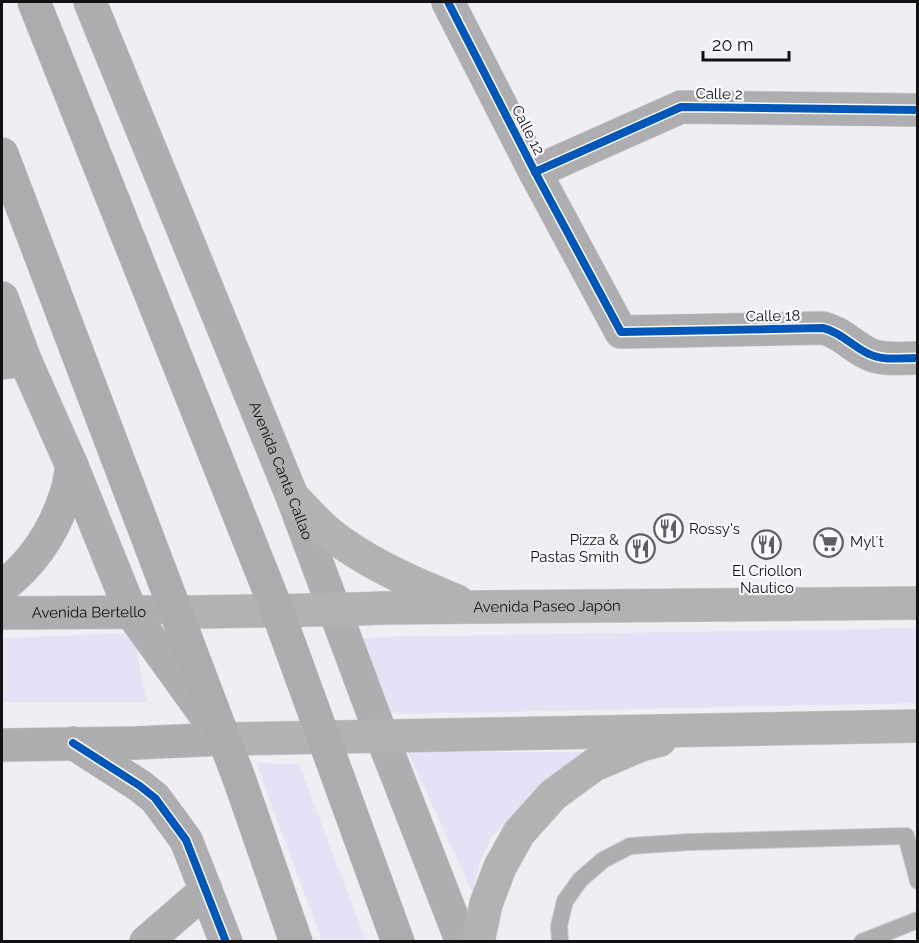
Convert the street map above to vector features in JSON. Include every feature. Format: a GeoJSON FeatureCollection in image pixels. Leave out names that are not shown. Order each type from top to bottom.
{"type":"FeatureCollection","features":[{"type":"Feature","properties":{"kind":"highway"},"geometry":{"type":"LineString","coordinates":[[34,2],[277,610],[398,942]]}},
{"type":"Feature","properties":{"kind":"highway"},"geometry":{"type":"LineString","coordinates":[[2,154],[240,781],[296,942]]}},
{"type":"Feature","properties":{"kind":"main road","name":"Avenida Canta Callao"},"geometry":{"type":"LineString","coordinates":[[90,2],[292,496],[462,942]]}},
{"type":"Feature","properties":{"kind":"main road"},"geometry":{"type":"LineString","coordinates":[[2,298],[13,362],[72,466],[131,612],[224,739]]}},
{"type":"Feature","properties":{"kind":"main road"},"geometry":{"type":"LineString","coordinates":[[2,586],[37,553],[54,524],[66,496],[72,466]]}},
{"type":"Feature","properties":{"kind":"main road"},"geometry":{"type":"LineString","coordinates":[[292,496],[316,522],[370,562],[413,583],[473,607]]}},
{"type":"Feature","properties":{"kind":"main road","name":"Avenida Paseo Japón"},"geometry":{"type":"LineString","coordinates":[[175,612],[918,603]]}},
{"type":"Feature","properties":{"kind":"main road","name":"Avenida Bertello"},"geometry":{"type":"LineString","coordinates":[[2,613],[175,612]]}},
{"type":"Feature","properties":{"kind":"main road"},"geometry":{"type":"LineString","coordinates":[[2,745],[918,726]]}},
{"type":"Feature","properties":{"kind":"main road"},"geometry":{"type":"LineString","coordinates":[[478,942],[486,904],[500,867],[519,833],[553,795],[594,765],[640,745],[691,730]]}},
{"type":"Feature","properties":{"kind":"street","name":"Calle 12"},"geometry":{"type":"LineString","coordinates":[[448,2],[535,172],[621,332]]}},
{"type":"Feature","properties":{"kind":"street","name":"Calle 2"},"geometry":{"type":"LineString","coordinates":[[535,172],[681,107],[918,110]]}},
{"type":"Feature","properties":{"kind":"street","name":"Calle 18"},"geometry":{"type":"LineString","coordinates":[[621,332],[823,328],[831,330],[869,354],[879,357],[918,358]]}},
{"type":"Feature","properties":{"kind":"street"},"geometry":{"type":"LineString","coordinates":[[73,743],[155,798],[186,840],[226,942]]}},
{"type":"Feature","properties":{"kind":"street"},"geometry":{"type":"LineString","coordinates":[[146,942],[206,890]]}},
{"type":"Feature","properties":{"kind":"lane"},"geometry":{"type":"LineString","coordinates":[[560,942],[558,926],[566,901],[580,880],[603,860],[630,846],[690,842],[906,836],[918,881]]}},
{"type":"Feature","properties":{"kind":"lane"},"geometry":{"type":"LineString","coordinates":[[862,942],[918,920]]}},
{"type":"Feature","properties":{"kind":"shaded area"},"geometry":{"type":"Polygon","coordinates":[[[917,628],[917,703],[401,714],[386,712],[359,640],[372,637],[917,628]]]}},
{"type":"Feature","properties":{"kind":"shaded area"},"geometry":{"type":"Polygon","coordinates":[[[133,633],[147,702],[2,702],[2,638],[133,633]]]}},
{"type":"Feature","properties":{"kind":"shaded area"},"geometry":{"type":"Polygon","coordinates":[[[408,752],[601,752],[529,798],[492,837],[480,861],[473,894],[408,752]]]}},
{"type":"Feature","properties":{"kind":"shaded area"},"geometry":{"type":"Polygon","coordinates":[[[256,763],[299,764],[366,941],[322,941],[256,763]]]}},
{"type":"Feature","properties":{"kind":"cycle path"},"geometry":{"type":"LineString","coordinates":[[448,2],[535,172],[621,332],[823,328],[880,358],[918,358]]}},
{"type":"Feature","properties":{"kind":"cycle path"},"geometry":{"type":"LineString","coordinates":[[535,172],[681,107],[918,110]]}},
{"type":"Feature","properties":{"kind":"cycle path"},"geometry":{"type":"LineString","coordinates":[[73,743],[155,798],[186,840],[226,942]]}},
{"type":"Feature","properties":{"kind":"place","name":"Rossy's"},"geometry":{"type":"Point","coordinates":[668,529]}},
{"type":"Feature","properties":{"kind":"place","name":"Myl´t"},"geometry":{"type":"Point","coordinates":[829,542]}},
{"type":"Feature","properties":{"kind":"place","name":"El Criollon Nautico"},"geometry":{"type":"Point","coordinates":[767,544]}},
{"type":"Feature","properties":{"kind":"place","name":"Pizza & Pastas Smith"},"geometry":{"type":"Point","coordinates":[640,549]}}]}
